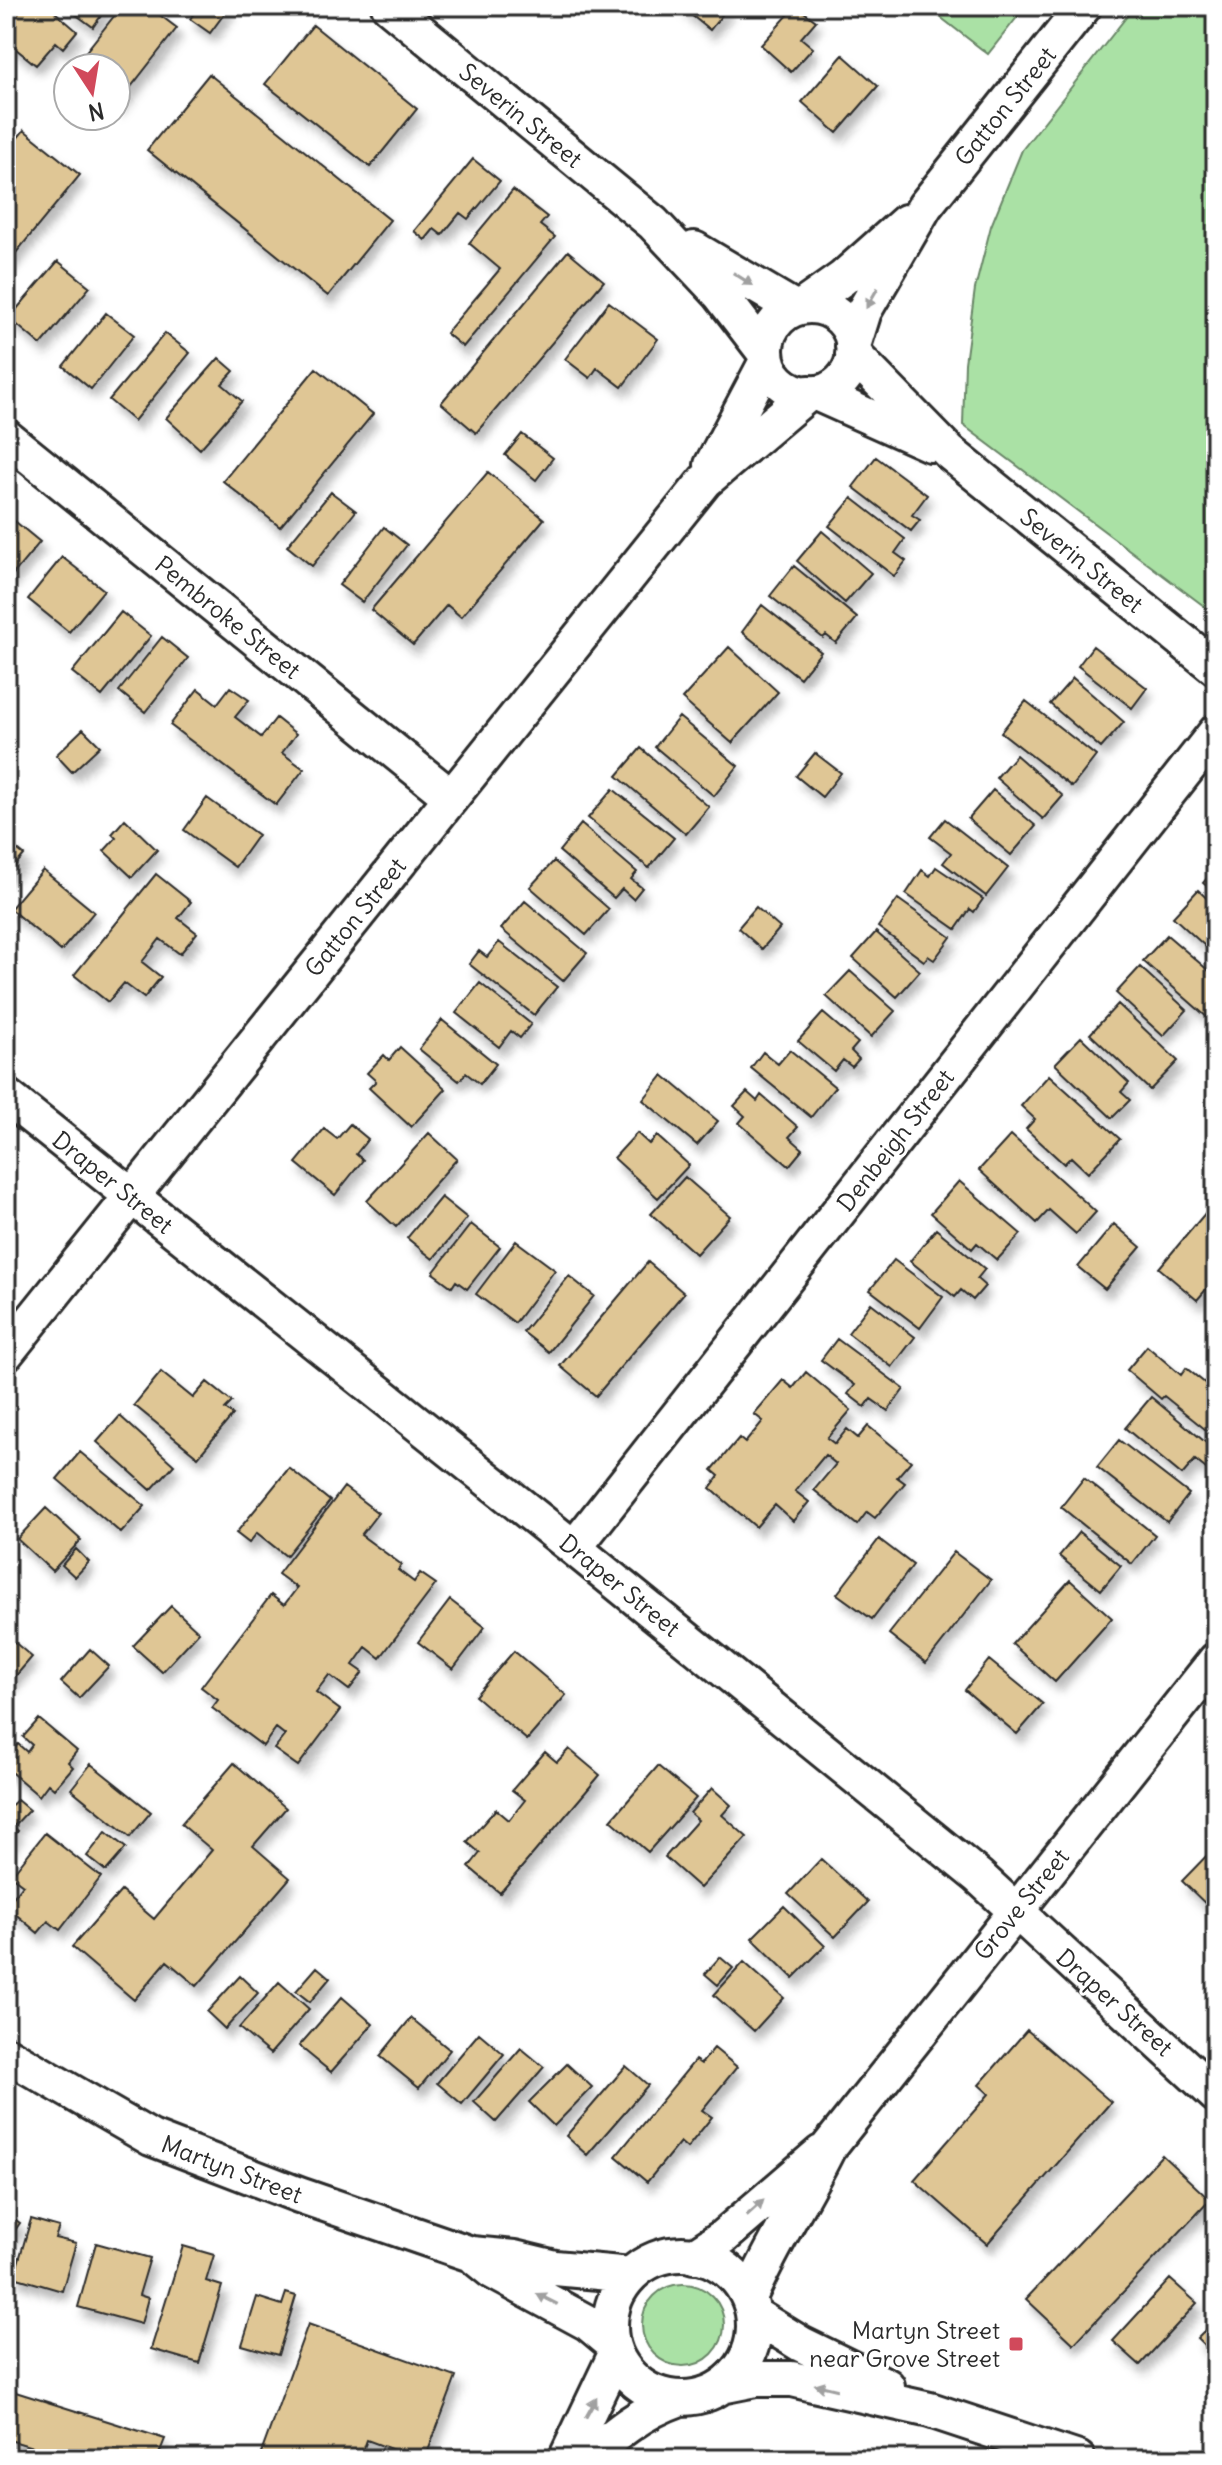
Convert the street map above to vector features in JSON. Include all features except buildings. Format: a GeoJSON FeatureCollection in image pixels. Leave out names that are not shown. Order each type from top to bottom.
{"type":"FeatureCollection","features":[{"type":"Feature","properties":{"kind":"street","name":"Severin Street"},"geometry":{"type":"LineString","coordinates":[[389,6],[653,223],[720,294],[766,358]]}},
{"type":"Feature","properties":{"kind":"street","name":"Gatton Street"},"geometry":{"type":"LineString","coordinates":[[853,350],[864,311],[925,206],[1084,6]]}},
{"type":"Feature","properties":{"kind":"street","name":"Gatton Street"},"geometry":{"type":"LineString","coordinates":[[798,308],[843,278],[925,206]]}},
{"type":"Feature","properties":{"kind":"street","name":"Severin Street"},"geometry":{"type":"LineString","coordinates":[[653,223],[752,285],[798,308]]}},
{"type":"Feature","properties":{"kind":"street"},"geometry":{"type":"LineString","coordinates":[[816,306],[837,315],[850,332],[853,350],[849,368],[841,380],[830,388],[813,393],[795,391],[783,384],[773,374],[766,358],[767,340],[772,327],[782,316],[798,308],[816,306]]}},
{"type":"Feature","properties":{"kind":"street","name":"Severin Street"},"geometry":{"type":"LineString","coordinates":[[853,350],[949,452],[1216,668]]}},
{"type":"Feature","properties":{"kind":"street","name":"Gatton Street"},"geometry":{"type":"LineString","coordinates":[[705,481],[766,358]]}},
{"type":"Feature","properties":{"kind":"street","name":"Severin Street"},"geometry":{"type":"LineString","coordinates":[[813,393],[949,452]]}},
{"type":"Feature","properties":{"kind":"street","name":"Gatton Street"},"geometry":{"type":"LineString","coordinates":[[6,1353],[705,481],[813,393]]}},
{"type":"Feature","properties":{"kind":"street","name":"Pembroke Street"},"geometry":{"type":"LineString","coordinates":[[6,437],[451,797]]}},
{"type":"Feature","properties":{"kind":"street","name":"Denbeigh Street"},"geometry":{"type":"LineString","coordinates":[[574,1548],[1216,732]]}},
{"type":"Feature","properties":{"kind":"street","name":"Draper Street"},"geometry":{"type":"LineString","coordinates":[[6,1096],[574,1548],[978,1876],[1216,2095]]}},
{"type":"Feature","properties":{"kind":"street","name":"Grove Street"},"geometry":{"type":"LineString","coordinates":[[752,2307],[762,2269],[809,2188],[828,2148],[1216,1660]]}},
{"type":"Feature","properties":{"kind":"street","name":"Martyn Street"},"geometry":{"type":"LineString","coordinates":[[6,2054],[151,2138],[299,2195],[471,2254],[514,2258],[555,2268],[631,2275]]}},
{"type":"Feature","properties":{"kind":"street","name":"Grove Street"},"geometry":{"type":"LineString","coordinates":[[694,2256],[723,2237],[828,2148]]}},
{"type":"Feature","properties":{"kind":"street","name":"Martyn Street"},"geometry":{"type":"LineString","coordinates":[[471,2254],[492,2271],[588,2323],[614,2349]]}},
{"type":"Feature","properties":{"kind":"street"},"geometry":{"type":"LineString","coordinates":[[678,2399],[643,2386],[627,2372],[614,2349],[610,2319],[617,2295],[631,2275],[649,2262],[664,2257],[710,2259],[726,2268],[740,2282],[752,2307],[754,2338],[747,2357],[726,2385]]}},
{"type":"Feature","properties":{"kind":"street"},"geometry":{"type":"LineString","coordinates":[[752,2307],[801,2344],[930,2410]]}},
{"type":"Feature","properties":{"kind":"street"},"geometry":{"type":"LineString","coordinates":[[566,2459],[614,2349]]}},
{"type":"Feature","properties":{"kind":"street"},"geometry":{"type":"LineString","coordinates":[[586,2459],[632,2420],[654,2407],[703,2395],[726,2385],[756,2379],[792,2379],[930,2410],[1078,2459]]}},
{"type":"Feature","properties":{"kind":"green space"},"geometry":{"type":"Polygon","coordinates":[[[926,6],[1026,6],[988,54],[926,6]]]}},
{"type":"Feature","properties":{"kind":"green space"},"geometry":{"type":"Polygon","coordinates":[[[1135,6],[1216,6],[1216,615],[963,425],[965,363],[975,289],[991,226],[1022,150],[1135,6]]]}},
{"type":"Feature","properties":{"kind":"green space"},"geometry":{"type":"Polygon","coordinates":[[[683,2284],[699,2287],[712,2296],[721,2309],[724,2325],[721,2341],[712,2354],[699,2363],[683,2366],[667,2363],[654,2354],[645,2341],[642,2325],[645,2309],[654,2296],[667,2287],[683,2284]]]}},
{"type":"Feature","properties":{"kind":"place","name":"Martyn Street near Grove Street"},"geometry":{"type":"Point","coordinates":[1016,2344]}}]}
